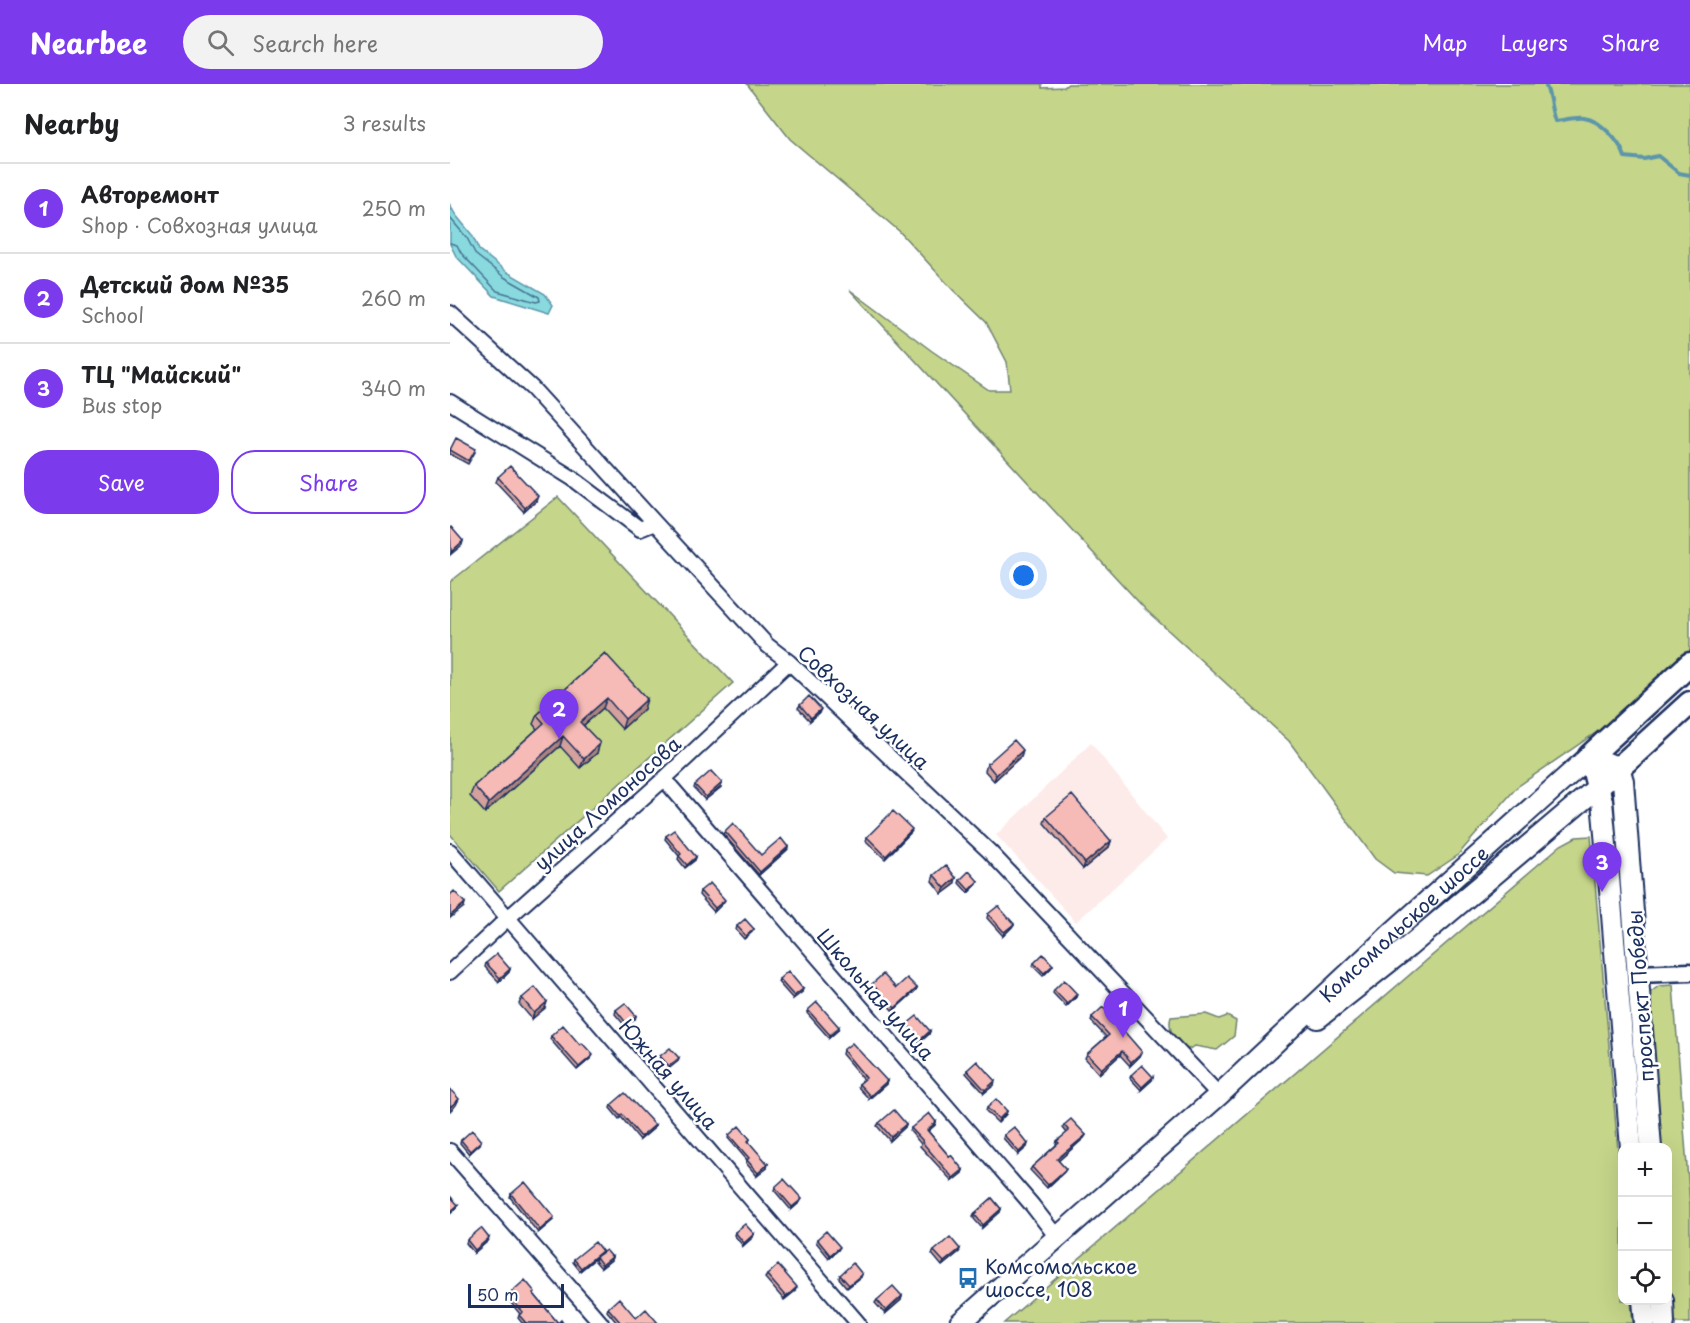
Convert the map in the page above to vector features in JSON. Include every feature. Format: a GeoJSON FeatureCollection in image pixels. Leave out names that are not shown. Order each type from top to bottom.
{"type":"FeatureCollection","features":[{"type":"Feature","properties":{"kind":"main road","name":"Комсомольское шоссе"},"geometry":{"type":"LineString","coordinates":[[960,1323],[1056,1236],[1219,1095],[1393,932],[1690,664]]}},
{"type":"Feature","properties":{"kind":"main road","name":"Комсомольское шоссе"},"geometry":{"type":"LineString","coordinates":[[1219,1095],[1408,947],[1598,787],[1690,703]]}},
{"type":"Feature","properties":{"kind":"main road"},"geometry":{"type":"LineString","coordinates":[[1590,756],[1619,768]]}},
{"type":"Feature","properties":{"kind":"main road"},"geometry":{"type":"LineString","coordinates":[[1590,756],[1598,787]]}},
{"type":"Feature","properties":{"kind":"main road","name":"проспект Победы"},"geometry":{"type":"LineString","coordinates":[[1619,768],[1623,781],[1651,1143]]}},
{"type":"Feature","properties":{"kind":"main road","name":"проспект Победы"},"geometry":{"type":"LineString","coordinates":[[1598,787],[1602,801],[1631,1143]]}},
{"type":"Feature","properties":{"kind":"main road"},"geometry":{"type":"LineString","coordinates":[[1393,932],[1408,947]]}},
{"type":"Feature","properties":{"kind":"main road"},"geometry":{"type":"LineString","coordinates":[[1617,976],[1638,974]]}},
{"type":"Feature","properties":{"kind":"main road"},"geometry":{"type":"LineString","coordinates":[[1643,1305],[1645,1323]]}},
{"type":"Feature","properties":{"kind":"main road"},"geometry":{"type":"LineString","coordinates":[[1663,1305],[1664,1323]]}},
{"type":"Feature","properties":{"kind":"street","name":"Совхозная улица"},"geometry":{"type":"LineString","coordinates":[[450,313],[532,388],[767,645],[789,662],[990,852],[1219,1095]]}},
{"type":"Feature","properties":{"kind":"street"},"geometry":{"type":"LineString","coordinates":[[450,402],[572,478],[640,529],[655,523]]}},
{"type":"Feature","properties":{"kind":"street","name":"улица Ломоносова"},"geometry":{"type":"LineString","coordinates":[[450,972],[664,779],[789,662]]}},
{"type":"Feature","properties":{"kind":"street","name":"Школьная улица"},"geometry":{"type":"LineString","coordinates":[[664,779],[1032,1205],[1056,1236]]}},
{"type":"Feature","properties":{"kind":"street","name":"Южная улица"},"geometry":{"type":"LineString","coordinates":[[450,851],[858,1323]]}},
{"type":"Feature","properties":{"kind":"street"},"geometry":{"type":"LineString","coordinates":[[1638,974],[1690,972]]}},
{"type":"Feature","properties":{"kind":"street"},"geometry":{"type":"LineString","coordinates":[[450,1151],[601,1323]]}},
{"type":"Feature","properties":{"kind":"shaded area"},"geometry":{"type":"Polygon","coordinates":[[[1091,743],[1167,839],[1076,922],[996,835],[1091,743]]]}},
{"type":"Feature","properties":{"kind":"green space"},"geometry":{"type":"Polygon","coordinates":[[[747,84],[1042,84],[1042,88],[1064,87],[1068,84],[1690,84],[1690,655],[1665,685],[1517,787],[1457,856],[1427,876],[1394,873],[1375,859],[1289,741],[1146,610],[850,290],[989,390],[1010,390],[1007,362],[986,322],[899,231],[790,139],[747,84]]]}},
{"type":"Feature","properties":{"kind":"green space"},"geometry":{"type":"Polygon","coordinates":[[[558,497],[733,683],[499,891],[450,834],[450,582],[558,497]]]}},
{"type":"Feature","properties":{"kind":"green space"},"geometry":{"type":"Polygon","coordinates":[[[1591,836],[1618,1150],[1618,1305],[1631,1305],[1633,1323],[1004,1323],[1561,845],[1576,837],[1591,836]]]}},
{"type":"Feature","properties":{"kind":"green space"},"geometry":{"type":"Polygon","coordinates":[[[1673,985],[1690,1206],[1690,1323],[1670,1323],[1668,1305],[1672,1305],[1672,1143],[1656,1143],[1648,994],[1659,986],[1673,985]]]}},
{"type":"Feature","properties":{"kind":"green space"},"geometry":{"type":"Polygon","coordinates":[[[1206,1014],[1219,1019],[1227,1016],[1236,1021],[1234,1036],[1217,1050],[1195,1046],[1189,1049],[1181,1048],[1171,1029],[1171,1017],[1206,1014]]]}},
{"type":"Feature","properties":{"kind":"water"},"geometry":{"type":"Polygon","coordinates":[[[450,205],[472,235],[479,250],[507,272],[545,294],[553,305],[549,313],[494,296],[456,256],[450,244],[450,205]]]}},
{"type":"Feature","properties":{"kind":"building"},"geometry":{"type":"Polygon","coordinates":[[[456,438],[476,449],[469,461],[450,450],[456,438]]]}},
{"type":"Feature","properties":{"kind":"building"},"geometry":{"type":"Polygon","coordinates":[[[510,466],[538,496],[525,508],[498,477],[510,466]]]}},
{"type":"Feature","properties":{"kind":"building"},"geometry":{"type":"Polygon","coordinates":[[[450,528],[463,541],[451,552],[450,528]]]}},
{"type":"Feature","properties":{"kind":"building"},"geometry":{"type":"Polygon","coordinates":[[[605,653],[647,699],[625,719],[607,698],[580,722],[600,743],[584,759],[563,736],[489,803],[474,786],[544,723],[537,715],[605,653]]]}},
{"type":"Feature","properties":{"kind":"building"},"geometry":{"type":"Polygon","coordinates":[[[809,696],[821,709],[811,718],[800,705],[809,696]]]}},
{"type":"Feature","properties":{"kind":"building"},"geometry":{"type":"Polygon","coordinates":[[[1014,740],[1023,750],[996,775],[987,764],[1014,740]]]}},
{"type":"Feature","properties":{"kind":"building"},"geometry":{"type":"Polygon","coordinates":[[[711,771],[722,783],[706,797],[695,785],[711,771]]]}},
{"type":"Feature","properties":{"kind":"building"},"geometry":{"type":"Polygon","coordinates":[[[1072,795],[1111,841],[1085,863],[1046,817],[1072,795]]]}},
{"type":"Feature","properties":{"kind":"building"},"geometry":{"type":"Polygon","coordinates":[[[893,811],[912,829],[886,856],[867,837],[893,811]]]}},
{"type":"Feature","properties":{"kind":"building"},"geometry":{"type":"Polygon","coordinates":[[[733,823],[761,855],[781,838],[788,847],[760,872],[725,831],[733,823]]]}},
{"type":"Feature","properties":{"kind":"building"},"geometry":{"type":"Polygon","coordinates":[[[674,830],[696,857],[687,865],[666,836],[674,830]]]}},
{"type":"Feature","properties":{"kind":"building"},"geometry":{"type":"Polygon","coordinates":[[[946,865],[956,878],[945,888],[934,875],[946,865]]]}},
{"type":"Feature","properties":{"kind":"building"},"geometry":{"type":"Polygon","coordinates":[[[969,871],[978,881],[969,890],[960,880],[969,871]]]}},
{"type":"Feature","properties":{"kind":"building"},"geometry":{"type":"Polygon","coordinates":[[[710,883],[725,900],[715,908],[700,891],[710,883]]]}},
{"type":"Feature","properties":{"kind":"building"},"geometry":{"type":"Polygon","coordinates":[[[454,891],[465,903],[451,915],[450,895],[454,891]]]}},
{"type":"Feature","properties":{"kind":"building"},"geometry":{"type":"Polygon","coordinates":[[[998,906],[1014,924],[1004,932],[988,914],[998,906]]]}},
{"type":"Feature","properties":{"kind":"building"},"geometry":{"type":"Polygon","coordinates":[[[745,919],[754,929],[746,936],[737,926],[745,919]]]}},
{"type":"Feature","properties":{"kind":"building"},"geometry":{"type":"Polygon","coordinates":[[[497,954],[510,969],[500,978],[486,963],[497,954]]]}},
{"type":"Feature","properties":{"kind":"building"},"geometry":{"type":"Polygon","coordinates":[[[1043,954],[1053,965],[1044,973],[1034,963],[1043,954]]]}},
{"type":"Feature","properties":{"kind":"building"},"geometry":{"type":"Polygon","coordinates":[[[788,971],[803,989],[794,996],[779,979],[788,971]]]}},
{"type":"Feature","properties":{"kind":"building"},"geometry":{"type":"Polygon","coordinates":[[[883,974],[896,988],[907,978],[917,988],[895,1008],[872,984],[883,974]]]}},
{"type":"Feature","properties":{"kind":"building"},"geometry":{"type":"Polygon","coordinates":[[[1064,980],[1077,994],[1067,1004],[1054,990],[1064,980]]]}},
{"type":"Feature","properties":{"kind":"building"},"geometry":{"type":"Polygon","coordinates":[[[535,987],[547,1002],[534,1013],[522,998],[535,987]]]}},
{"type":"Feature","properties":{"kind":"building"},"geometry":{"type":"Polygon","coordinates":[[[817,1002],[839,1027],[830,1035],[808,1010],[817,1002]]]}},
{"type":"Feature","properties":{"kind":"building"},"geometry":{"type":"Polygon","coordinates":[[[625,1003],[636,1016],[627,1024],[616,1010],[625,1003]]]}},
{"type":"Feature","properties":{"kind":"building"},"geometry":{"type":"Polygon","coordinates":[[[1103,1007],[1142,1052],[1131,1062],[1122,1051],[1101,1069],[1087,1054],[1109,1035],[1092,1017],[1103,1007]]]}},
{"type":"Feature","properties":{"kind":"building"},"geometry":{"type":"Polygon","coordinates":[[[917,1016],[930,1031],[920,1040],[907,1024],[917,1016]]]}},
{"type":"Feature","properties":{"kind":"building"},"geometry":{"type":"Polygon","coordinates":[[[563,1025],[580,1045],[582,1043],[593,1055],[579,1067],[551,1036],[563,1025]]]}},
{"type":"Feature","properties":{"kind":"building"},"geometry":{"type":"Polygon","coordinates":[[[852,1043],[887,1081],[870,1096],[859,1084],[866,1078],[843,1050],[852,1043]]]}},
{"type":"Feature","properties":{"kind":"building"},"geometry":{"type":"Polygon","coordinates":[[[670,1048],[679,1058],[669,1066],[660,1056],[670,1048]]]}},
{"type":"Feature","properties":{"kind":"building"},"geometry":{"type":"Polygon","coordinates":[[[977,1061],[995,1081],[985,1090],[967,1070],[977,1061]]]}},
{"type":"Feature","properties":{"kind":"building"},"geometry":{"type":"Polygon","coordinates":[[[1142,1065],[1153,1077],[1142,1087],[1131,1075],[1142,1065]]]}},
{"type":"Feature","properties":{"kind":"building"},"geometry":{"type":"Polygon","coordinates":[[[450,1089],[459,1099],[450,1107],[450,1089]]]}},
{"type":"Feature","properties":{"kind":"building"},"geometry":{"type":"Polygon","coordinates":[[[625,1093],[655,1125],[641,1137],[622,1114],[620,1116],[611,1105],[625,1093]]]}},
{"type":"Feature","properties":{"kind":"building"},"geometry":{"type":"Polygon","coordinates":[[[996,1099],[1007,1111],[999,1119],[987,1108],[996,1099]]]}},
{"type":"Feature","properties":{"kind":"building"},"geometry":{"type":"Polygon","coordinates":[[[894,1110],[906,1124],[891,1137],[879,1123],[894,1110]]]}},
{"type":"Feature","properties":{"kind":"building"},"geometry":{"type":"Polygon","coordinates":[[[929,1113],[936,1122],[927,1130],[963,1170],[953,1178],[911,1128],[929,1113]]]}},
{"type":"Feature","properties":{"kind":"building"},"geometry":{"type":"Polygon","coordinates":[[[1071,1119],[1086,1135],[1057,1159],[1066,1169],[1048,1185],[1032,1167],[1069,1131],[1064,1125],[1071,1119]]]}},
{"type":"Feature","properties":{"kind":"building"},"geometry":{"type":"Polygon","coordinates":[[[739,1126],[750,1139],[748,1141],[768,1164],[758,1173],[747,1160],[749,1158],[729,1135],[739,1126]]]}},
{"type":"Feature","properties":{"kind":"building"},"geometry":{"type":"Polygon","coordinates":[[[1014,1127],[1028,1144],[1019,1152],[1004,1135],[1014,1127]]]}},
{"type":"Feature","properties":{"kind":"building"},"geometry":{"type":"Polygon","coordinates":[[[472,1130],[481,1141],[470,1151],[461,1140],[472,1130]]]}},
{"type":"Feature","properties":{"kind":"building"},"geometry":{"type":"Polygon","coordinates":[[[784,1179],[802,1199],[792,1207],[775,1187],[784,1179]]]}},
{"type":"Feature","properties":{"kind":"building"},"geometry":{"type":"Polygon","coordinates":[[[525,1182],[554,1217],[540,1230],[511,1194],[525,1182]]]}},
{"type":"Feature","properties":{"kind":"building"},"geometry":{"type":"Polygon","coordinates":[[[450,1196],[458,1205],[450,1212],[450,1196]]]}},
{"type":"Feature","properties":{"kind":"building"},"geometry":{"type":"Polygon","coordinates":[[[992,1198],[1001,1209],[983,1225],[975,1215],[978,1213],[974,1214],[992,1198]]]}},
{"type":"Feature","properties":{"kind":"building"},"geometry":{"type":"Polygon","coordinates":[[[745,1224],[754,1234],[744,1243],[735,1232],[745,1224]]]}},
{"type":"Feature","properties":{"kind":"building"},"geometry":{"type":"Polygon","coordinates":[[[481,1228],[489,1238],[475,1250],[467,1240],[481,1228]]]}},
{"type":"Feature","properties":{"kind":"building"},"geometry":{"type":"Polygon","coordinates":[[[826,1231],[840,1247],[830,1255],[817,1239],[826,1231]]]}},
{"type":"Feature","properties":{"kind":"building"},"geometry":{"type":"Polygon","coordinates":[[[950,1237],[960,1249],[944,1262],[934,1251],[950,1237]]]}},
{"type":"Feature","properties":{"kind":"building"},"geometry":{"type":"Polygon","coordinates":[[[595,1242],[602,1251],[581,1268],[574,1259],[595,1242]]]}},
{"type":"Feature","properties":{"kind":"building"},"geometry":{"type":"Polygon","coordinates":[[[606,1250],[612,1257],[602,1265],[596,1257],[606,1250]]]}},
{"type":"Feature","properties":{"kind":"building"},"geometry":{"type":"Polygon","coordinates":[[[853,1263],[862,1274],[849,1285],[840,1275],[853,1263]]]}},
{"type":"Feature","properties":{"kind":"building"},"geometry":{"type":"Polygon","coordinates":[[[778,1265],[797,1287],[786,1297],[767,1275],[778,1265]]]}},
{"type":"Feature","properties":{"kind":"building"},"geometry":{"type":"Polygon","coordinates":[[[525,1280],[558,1323],[526,1323],[519,1315],[523,1312],[508,1295],[525,1280]]]}},
{"type":"Feature","properties":{"kind":"building"},"geometry":{"type":"Polygon","coordinates":[[[893,1286],[902,1296],[886,1311],[877,1300],[893,1286]]]}},
{"type":"Feature","properties":{"kind":"building"},"geometry":{"type":"Polygon","coordinates":[[[619,1298],[636,1318],[646,1309],[658,1323],[621,1323],[608,1308],[619,1298]]]}},
{"type":"Feature","properties":{"kind":"waterway"},"geometry":{"type":"LineString","coordinates":[[1545,84],[1555,121],[1577,118],[1590,120],[1609,133],[1625,157],[1644,159],[1658,156],[1679,173],[1690,175]]}},
{"type":"Feature","properties":{"kind":"place","name":"Детский дом №35"},"geometry":{"type":"Point","coordinates":[559,739]}},
{"type":"Feature","properties":{"kind":"place","name":"ТЦ \"Майский\""},"geometry":{"type":"Point","coordinates":[1602,892]}},
{"type":"Feature","properties":{"kind":"place","name":"Авторемонт"},"geometry":{"type":"Point","coordinates":[1123,1038]}},
{"type":"Feature","properties":{"kind":"place","name":"Комсомольское шоссе, 108"},"geometry":{"type":"Point","coordinates":[968,1278]}}]}
